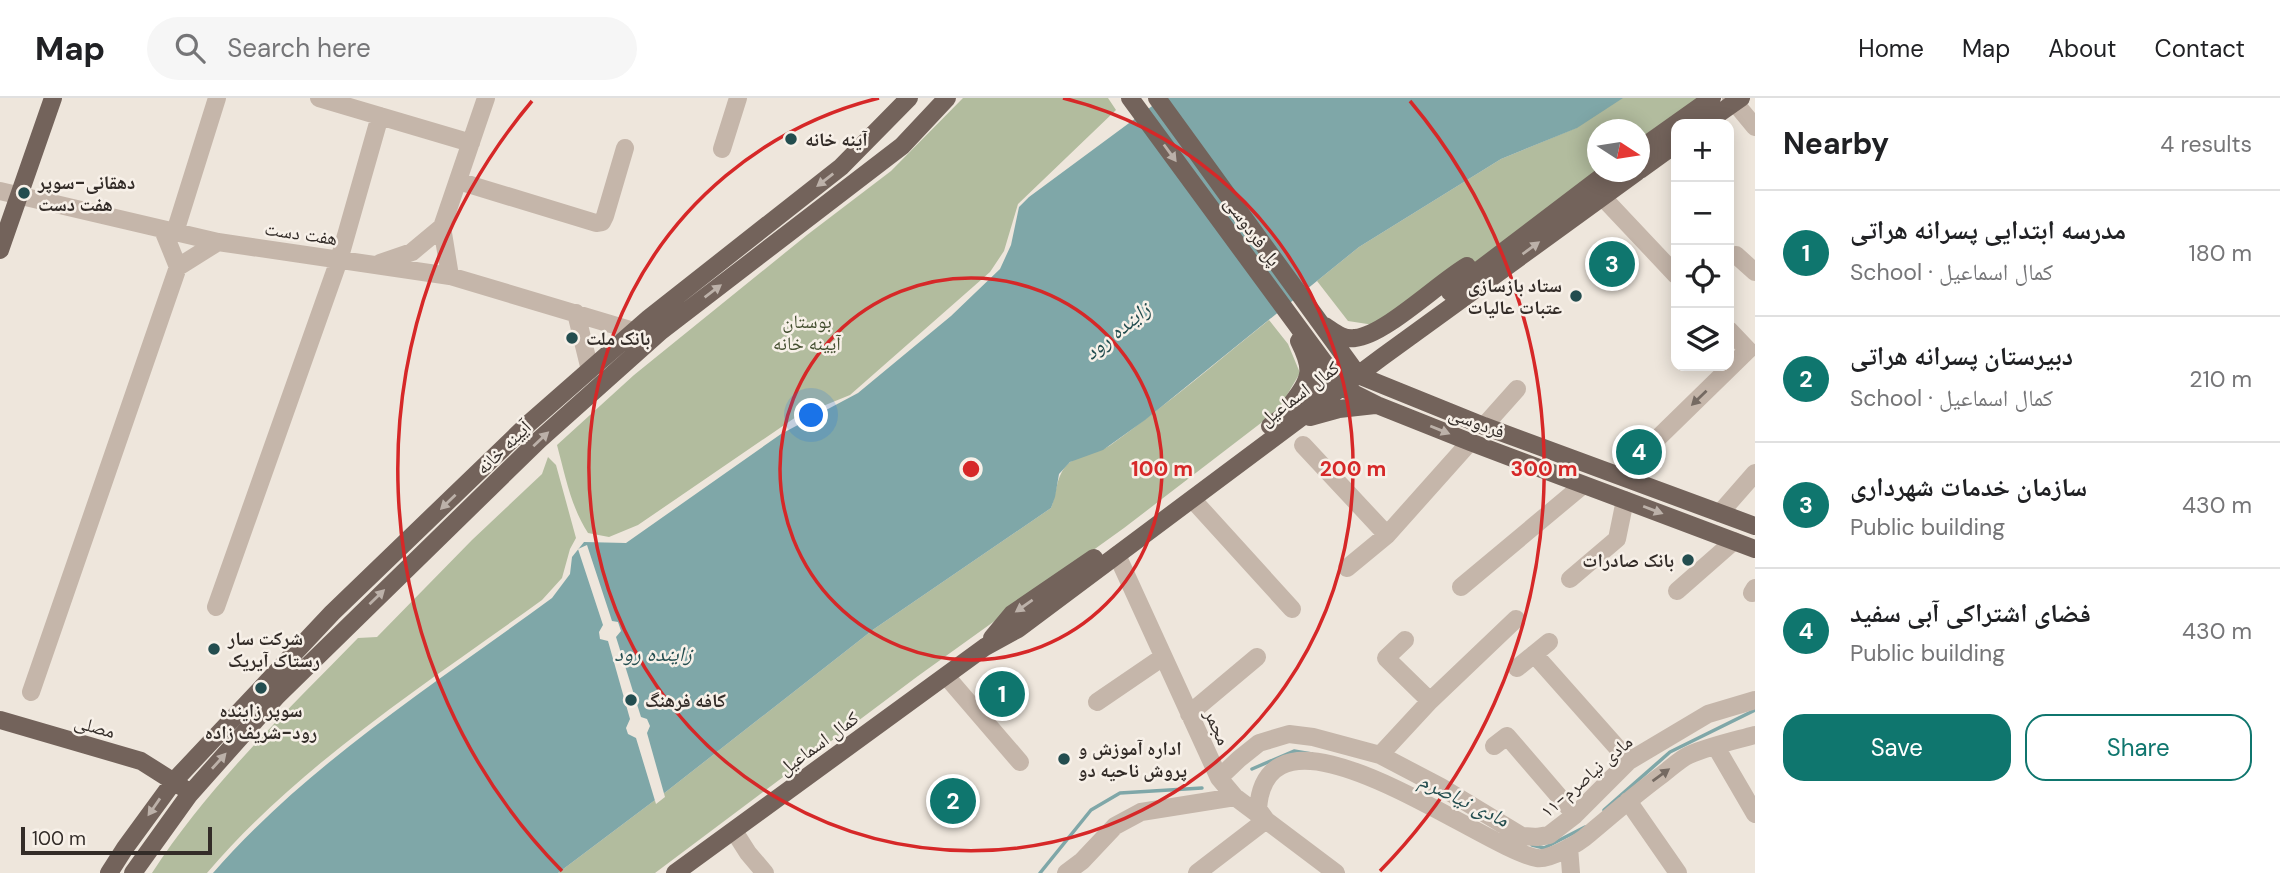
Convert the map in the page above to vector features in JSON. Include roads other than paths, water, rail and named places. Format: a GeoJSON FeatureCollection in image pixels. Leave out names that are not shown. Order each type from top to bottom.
{"type":"FeatureCollection","features":[{"type":"Feature","properties":{"kind":"main road"},"geometry":{"type":"LineString","coordinates":[[0,250],[53,98]]}},
{"type":"Feature","properties":{"kind":"main road","name":"آیینه خانه"},"geometry":{"type":"LineString","coordinates":[[110,873],[174,781],[332,613],[527,425],[634,331],[841,167],[909,98]]}},
{"type":"Feature","properties":{"kind":"main road","name":"آیینه خانه"},"geometry":{"type":"LineString","coordinates":[[133,873],[189,795],[277,696],[539,440],[661,331],[854,185],[912,135],[947,98]]}},
{"type":"Feature","properties":{"kind":"main road","name":"پل فردوسی"},"geometry":{"type":"LineString","coordinates":[[1130,98],[1339,383]]}},
{"type":"Feature","properties":{"kind":"main road","name":"پل فردوسی"},"geometry":{"type":"LineString","coordinates":[[1157,98],[1354,371]]}},
{"type":"Feature","properties":{"kind":"main road"},"geometry":{"type":"LineString","coordinates":[[1650,142],[1712,98]]}},
{"type":"Feature","properties":{"kind":"main road"},"geometry":{"type":"LineString","coordinates":[[1710,119],[1736,99]]}},
{"type":"Feature","properties":{"kind":"main road"},"geometry":{"type":"LineString","coordinates":[[892,117],[906,122],[912,135]]}},
{"type":"Feature","properties":{"kind":"main road","name":"کمال اسماعیل"},"geometry":{"type":"LineString","coordinates":[[1650,163],[1671,148]]}},
{"type":"Feature","properties":{"kind":"main road","name":"کمال اسماعیل"},"geometry":{"type":"LineString","coordinates":[[1354,371],[1382,357],[1596,190],[1601,182]]}},
{"type":"Feature","properties":{"kind":"main road","name":"کمال اسماعیل"},"geometry":{"type":"LineString","coordinates":[[985,647],[1012,614],[1288,421],[1485,266],[1596,190],[1614,182]]}},
{"type":"Feature","properties":{"kind":"main road"},"geometry":{"type":"LineString","coordinates":[[1314,317],[1345,338],[1363,336],[1394,319],[1466,266],[1485,266]]}},
{"type":"Feature","properties":{"kind":"main road"},"geometry":{"type":"LineString","coordinates":[[1288,421],[1308,377],[1308,361],[1298,339],[1295,324]]}},
{"type":"Feature","properties":{"kind":"main road"},"geometry":{"type":"LineString","coordinates":[[1382,357],[1383,386]]}},
{"type":"Feature","properties":{"kind":"main road","name":"فردوسی"},"geometry":{"type":"LineString","coordinates":[[1354,371],[1383,386],[1485,426],[1755,526]]}},
{"type":"Feature","properties":{"kind":"main road","name":"فردوسی"},"geometry":{"type":"LineString","coordinates":[[1339,383],[1377,405],[1755,549]]}},
{"type":"Feature","properties":{"kind":"main road"},"geometry":{"type":"LineString","coordinates":[[1288,421],[1339,409],[1377,405]]}},
{"type":"Feature","properties":{"kind":"main road","name":"کمال اسماعیل"},"geometry":{"type":"LineString","coordinates":[[675,873],[985,647],[1018,629],[1193,500],[1288,421]]}},
{"type":"Feature","properties":{"kind":"main road"},"geometry":{"type":"LineString","coordinates":[[1617,496],[1620,475]]}},
{"type":"Feature","properties":{"kind":"main road","name":"مصلی"},"geometry":{"type":"LineString","coordinates":[[0,720],[141,761],[174,781],[189,795]]}},
{"type":"Feature","properties":{"kind":"street"},"geometry":{"type":"LineString","coordinates":[[31,692],[178,267],[169,231],[217,98]]}},
{"type":"Feature","properties":{"kind":"street"},"geometry":{"type":"LineString","coordinates":[[319,98],[471,143]]}},
{"type":"Feature","properties":{"kind":"street"},"geometry":{"type":"LineString","coordinates":[[450,276],[442,227],[486,98]]}},
{"type":"Feature","properties":{"kind":"street"},"geometry":{"type":"LineString","coordinates":[[722,149],[738,98]]}},
{"type":"Feature","properties":{"kind":"street"},"geometry":{"type":"LineString","coordinates":[[1736,99],[1755,127]]}},
{"type":"Feature","properties":{"kind":"street"},"geometry":{"type":"LineString","coordinates":[[216,607],[339,260],[380,116]]}},
{"type":"Feature","properties":{"kind":"street"},"geometry":{"type":"LineString","coordinates":[[458,181],[596,223],[602,222],[625,148]]}},
{"type":"Feature","properties":{"kind":"street"},"geometry":{"type":"LineString","coordinates":[[1596,190],[1671,270]]}},
{"type":"Feature","properties":{"kind":"street","name":"هفت دست"},"geometry":{"type":"LineString","coordinates":[[0,191],[218,242],[450,276],[634,331]]}},
{"type":"Feature","properties":{"kind":"street"},"geometry":{"type":"LineString","coordinates":[[374,265],[412,252],[442,227]]}},
{"type":"Feature","properties":{"kind":"street"},"geometry":{"type":"LineString","coordinates":[[178,267],[218,242]]}},
{"type":"Feature","properties":{"kind":"street"},"geometry":{"type":"LineString","coordinates":[[1737,255],[1755,272]]}},
{"type":"Feature","properties":{"kind":"street"},"geometry":{"type":"LineString","coordinates":[[576,313],[590,370]]}},
{"type":"Feature","properties":{"kind":"street"},"geometry":{"type":"LineString","coordinates":[[1734,335],[1748,350],[1734,364]]}},
{"type":"Feature","properties":{"kind":"street"},"geometry":{"type":"LineString","coordinates":[[1620,475],[1726,371]]}},
{"type":"Feature","properties":{"kind":"street"},"geometry":{"type":"LineString","coordinates":[[1485,426],[1517,389]]}},
{"type":"Feature","properties":{"kind":"street"},"geometry":{"type":"LineString","coordinates":[[1347,568],[1387,535],[1470,442]]}},
{"type":"Feature","properties":{"kind":"street"},"geometry":{"type":"LineString","coordinates":[[1303,445],[1387,535]]}},
{"type":"Feature","properties":{"kind":"street"},"geometry":{"type":"LineString","coordinates":[[1720,513],[1755,473]]}},
{"type":"Feature","properties":{"kind":"street"},"geometry":{"type":"LineString","coordinates":[[1461,587],[1583,485]]}},
{"type":"Feature","properties":{"kind":"street"},"geometry":{"type":"LineString","coordinates":[[1570,579],[1618,539],[1617,496]]}},
{"type":"Feature","properties":{"kind":"street"},"geometry":{"type":"LineString","coordinates":[[1193,500],[1292,609]]}},
{"type":"Feature","properties":{"kind":"street"},"geometry":{"type":"LineString","coordinates":[[1677,591],[1734,541]]}},
{"type":"Feature","properties":{"kind":"street","name":"مجمر"},"geometry":{"type":"LineString","coordinates":[[1117,555],[1219,778],[1235,797],[1266,820],[1316,867],[1336,873]]}},
{"type":"Feature","properties":{"kind":"street"},"geometry":{"type":"LineString","coordinates":[[1380,755],[1430,701],[1516,619]]}},
{"type":"Feature","properties":{"kind":"street"},"geometry":{"type":"LineString","coordinates":[[1405,640],[1386,658],[1430,701]]}},
{"type":"Feature","properties":{"kind":"street"},"geometry":{"type":"LineString","coordinates":[[1517,668],[1549,642]]}},
{"type":"Feature","properties":{"kind":"street"},"geometry":{"type":"LineString","coordinates":[[1534,654],[1629,761]]}},
{"type":"Feature","properties":{"kind":"street"},"geometry":{"type":"LineString","coordinates":[[1097,702],[1163,657]]}},
{"type":"Feature","properties":{"kind":"street"},"geometry":{"type":"LineString","coordinates":[[1189,713],[1257,657]]}},
{"type":"Feature","properties":{"kind":"street"},"geometry":{"type":"LineString","coordinates":[[946,676],[1020,762]]}},
{"type":"Feature","properties":{"kind":"street","name":"۱۱-مادی نیاصرم"},"geometry":{"type":"LineString","coordinates":[[1219,778],[1259,743],[1289,734],[1313,737],[1380,755],[1522,835],[1537,838],[1549,835],[1575,815],[1629,761],[1708,714],[1755,700]]}},
{"type":"Feature","properties":{"kind":"street"},"geometry":{"type":"LineString","coordinates":[[1197,873],[1266,820],[1258,809],[1260,795],[1272,774],[1288,761],[1307,759],[1346,768],[1433,807],[1517,852],[1540,859],[1577,844],[1687,756],[1755,735]]}},
{"type":"Feature","properties":{"kind":"street"},"geometry":{"type":"LineString","coordinates":[[1494,746],[1507,736],[1575,815]]}},
{"type":"Feature","properties":{"kind":"street"},"geometry":{"type":"LineString","coordinates":[[1716,747],[1755,814]]}},
{"type":"Feature","properties":{"kind":"street"},"geometry":{"type":"LineString","coordinates":[[1066,873],[1086,867],[1115,827],[1141,812],[1235,797]]}},
{"type":"Feature","properties":{"kind":"street"},"geometry":{"type":"LineString","coordinates":[[1628,801],[1678,873]]}},
{"type":"Feature","properties":{"kind":"street"},"geometry":{"type":"LineString","coordinates":[[734,831],[765,873]]}},
{"type":"Feature","properties":{"kind":"street"},"geometry":{"type":"LineString","coordinates":[[1569,847],[1571,873]]}},
{"type":"Feature","properties":{"kind":"water","name":"زاینده رود"},"geometry":{"type":"Polygon","coordinates":[[[1163,98],[1623,98],[1577,128],[1501,159],[1359,247],[1145,420],[1103,450],[1070,462],[1059,474],[1051,508],[874,629],[558,873],[213,873],[250,833],[332,760],[552,598],[570,574],[572,557],[584,542],[626,543],[781,434],[858,393],[951,316],[1000,269],[1011,245],[1019,207],[1163,98]]]}},
{"type":"Feature","properties":{"kind":"waterway","name":"مادی نیاصرم"},"geometry":{"type":"LineString","coordinates":[[1604,810],[1670,752],[1755,710]]}},
{"type":"Feature","properties":{"kind":"waterway","name":"مادی نیاصرم"},"geometry":{"type":"LineString","coordinates":[[1252,769],[1294,751],[1312,754]]}},
{"type":"Feature","properties":{"kind":"waterway","name":"مادی نیاصرم"},"geometry":{"type":"LineString","coordinates":[[1040,873],[1091,810],[1120,793],[1202,788]]}},
{"type":"Feature","properties":{"kind":"waterway","name":"مادی نیاصرم"},"geometry":{"type":"LineString","coordinates":[[1532,845],[1544,848],[1585,827]]}},
{"type":"Feature","properties":{"kind":"place","name":"آینه خانه"},"geometry":{"type":"Point","coordinates":[791,139]}},
{"type":"Feature","properties":{"kind":"place","name":"دهقانی-سوپر هفت دست"},"geometry":{"type":"Point","coordinates":[24,193]}},
{"type":"Feature","properties":{"kind":"place","name":"سازمان خدمات شهرداری"},"geometry":{"type":"Point","coordinates":[1612,264]}},
{"type":"Feature","properties":{"kind":"place","name":"ستاد بازسازی عتبات عالیات"},"geometry":{"type":"Point","coordinates":[1576,296]}},
{"type":"Feature","properties":{"kind":"place","name":"بانک ملت"},"geometry":{"type":"Point","coordinates":[572,338]}},
{"type":"Feature","properties":{"kind":"place","name":"فضای اشتراکی آبی سفید"},"geometry":{"type":"Point","coordinates":[1639,452]}},
{"type":"Feature","properties":{"kind":"place","name":"بانک صادرات"},"geometry":{"type":"Point","coordinates":[1688,560]}},
{"type":"Feature","properties":{"kind":"place","name":"شرکت سار رستاک آیریک"},"geometry":{"type":"Point","coordinates":[214,649]}},
{"type":"Feature","properties":{"kind":"place","name":"سوپر زاینده رود-شریف زاده"},"geometry":{"type":"Point","coordinates":[261,688]}},
{"type":"Feature","properties":{"kind":"place","name":"مدرسه ابتدایی پسرانه هراتی"},"geometry":{"type":"Point","coordinates":[1002,694]}},
{"type":"Feature","properties":{"kind":"place","name":"کافه فرهنگ"},"geometry":{"type":"Point","coordinates":[631,700]}},
{"type":"Feature","properties":{"kind":"place","name":"اداره آموزش و پروش ناحیه دو"},"geometry":{"type":"Point","coordinates":[1064,759]}},
{"type":"Feature","properties":{"kind":"place","name":"دبیرستان پسرانه هراتی"},"geometry":{"type":"Point","coordinates":[953,801]}},
{"type":"Feature","properties":{"kind":"park label","name":"بوستان آیینه خانه"},"geometry":{"type":"Point","coordinates":[807,332]}}]}
